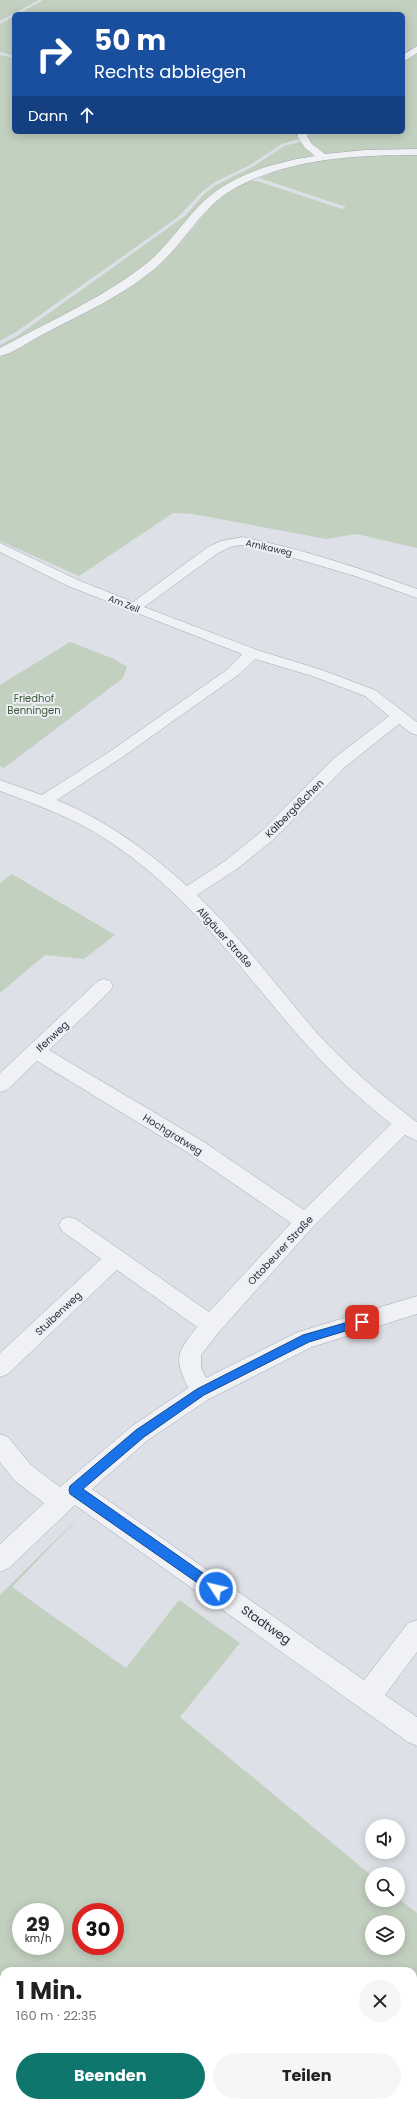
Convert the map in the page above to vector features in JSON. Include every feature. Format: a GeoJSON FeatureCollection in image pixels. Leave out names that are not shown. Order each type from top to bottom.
{"type":"FeatureCollection","features":[{"type":"Feature","properties":{"kind":"street"},"geometry":{"type":"LineString","coordinates":[[405,58],[417,49]]}},
{"type":"Feature","properties":{"kind":"street"},"geometry":{"type":"LineString","coordinates":[[303,134],[303,141],[324,158]]}},
{"type":"Feature","properties":{"kind":"street"},"geometry":{"type":"LineString","coordinates":[[0,353],[139,275],[164,254],[201,210],[223,192],[262,173],[324,158],[365,153],[417,152]]}},
{"type":"Feature","properties":{"kind":"street","name":"Arnikaweg"},"geometry":{"type":"LineString","coordinates":[[134,608],[213,550],[226,544],[242,541],[272,547],[360,573],[417,594]]}},
{"type":"Feature","properties":{"kind":"street","name":"Am Zeil"},"geometry":{"type":"LineString","coordinates":[[0,547],[73,583],[134,608],[252,653],[317,673],[370,693],[417,730]]}},
{"type":"Feature","properties":{"kind":"street"},"geometry":{"type":"LineString","coordinates":[[44,801],[115,755],[233,672],[252,653]]}},
{"type":"Feature","properties":{"kind":"street","name":"Kälbergäßchen"},"geometry":{"type":"LineString","coordinates":[[185,895],[231,865],[268,835],[339,763],[399,716]]}},
{"type":"Feature","properties":{"kind":"street","name":"Allgäuer Straße"},"geometry":{"type":"LineString","coordinates":[[2,787],[44,801],[107,832],[143,858],[185,895],[238,949],[321,1049],[344,1073],[411,1128]]}},
{"type":"Feature","properties":{"kind":"street","name":"Ifenweg"},"geometry":{"type":"LineString","coordinates":[[0,1085],[104,986]]}},
{"type":"Feature","properties":{"kind":"street","name":"Hochgratweg"},"geometry":{"type":"LineString","coordinates":[[36,1051],[197,1148],[306,1222]]}},
{"type":"Feature","properties":{"kind":"street","name":"Ottobeurer Straße"},"geometry":{"type":"LineString","coordinates":[[200,1392],[190,1368],[190,1353],[210,1325],[306,1222],[411,1128]]}},
{"type":"Feature","properties":{"kind":"street"},"geometry":{"type":"LineString","coordinates":[[69,1225],[210,1325]]}},
{"type":"Feature","properties":{"kind":"street","name":"Stuibenweg"},"geometry":{"type":"LineString","coordinates":[[0,1367],[116,1258]]}},
{"type":"Feature","properties":{"kind":"street"},"geometry":{"type":"LineString","coordinates":[[0,1560],[140,1433],[200,1392],[306,1339],[417,1305]]}},
{"type":"Feature","properties":{"kind":"street","name":"Stadtweg"},"geometry":{"type":"LineString","coordinates":[[0,1444],[23,1473],[68,1497],[367,1697],[417,1733]]}},
{"type":"Feature","properties":{"kind":"street"},"geometry":{"type":"LineString","coordinates":[[367,1697],[417,1632]]}},
{"type":"Feature","properties":{"kind":"green space"},"geometry":{"type":"Polygon","coordinates":[[[0,0],[39,0],[17,12],[12,12],[12,15],[0,21],[0,0]]]}},
{"type":"Feature","properties":{"kind":"green space"},"geometry":{"type":"Polygon","coordinates":[[[43,0],[417,0],[417,46],[405,55],[405,12],[22,12],[43,0]]]}},
{"type":"Feature","properties":{"kind":"green space"},"geometry":{"type":"Polygon","coordinates":[[[12,17],[12,55],[0,52],[0,24],[12,17]]]}},
{"type":"Feature","properties":{"kind":"green space"},"geometry":{"type":"Polygon","coordinates":[[[417,52],[417,150],[331,154],[322,153],[307,140],[308,134],[405,134],[405,61],[417,52]]]}},
{"type":"Feature","properties":{"kind":"green space"},"geometry":{"type":"Polygon","coordinates":[[[0,55],[12,58],[12,134],[299,134],[299,139],[282,144],[250,165],[215,182],[203,191],[177,218],[16,332],[0,341],[0,55]]]}},
{"type":"Feature","properties":{"kind":"green space"},"geometry":{"type":"Polygon","coordinates":[[[300,142],[313,154],[311,158],[240,179],[140,270],[105,292],[0,349],[0,345],[17,336],[186,215],[204,194],[216,185],[254,166],[284,146],[300,142]]]}},
{"type":"Feature","properties":{"kind":"green space"},"geometry":{"type":"Polygon","coordinates":[[[417,154],[417,548],[356,534],[326,539],[193,514],[173,513],[79,576],[0,541],[0,357],[156,267],[176,248],[213,204],[233,189],[250,181],[257,181],[342,209],[346,207],[259,178],[297,166],[336,158],[417,154]]]}},
{"type":"Feature","properties":{"kind":"green space","name":"Friedhof Benningen"},"geometry":{"type":"Polygon","coordinates":[[[70,642],[114,659],[127,667],[123,678],[4,768],[0,766],[0,685],[70,642]]]}},
{"type":"Feature","properties":{"kind":"green space"},"geometry":{"type":"Polygon","coordinates":[[[12,874],[115,935],[84,959],[45,955],[0,993],[0,883],[12,874]]]}},
{"type":"Feature","properties":{"kind":"green space"},"geometry":{"type":"Polygon","coordinates":[[[85,1511],[12,1587],[126,1668],[179,1600],[240,1643],[180,1717],[365,1870],[365,1907],[405,1907],[405,1904],[417,1913],[417,1967],[0,1967],[0,1595],[85,1511]]]}},
{"type":"Feature","properties":{"kind":"route"},"geometry":{"type":"LineString","coordinates":[[216,1589],[74,1490],[140,1433],[200,1392],[306,1339],[362,1322]]}}]}
